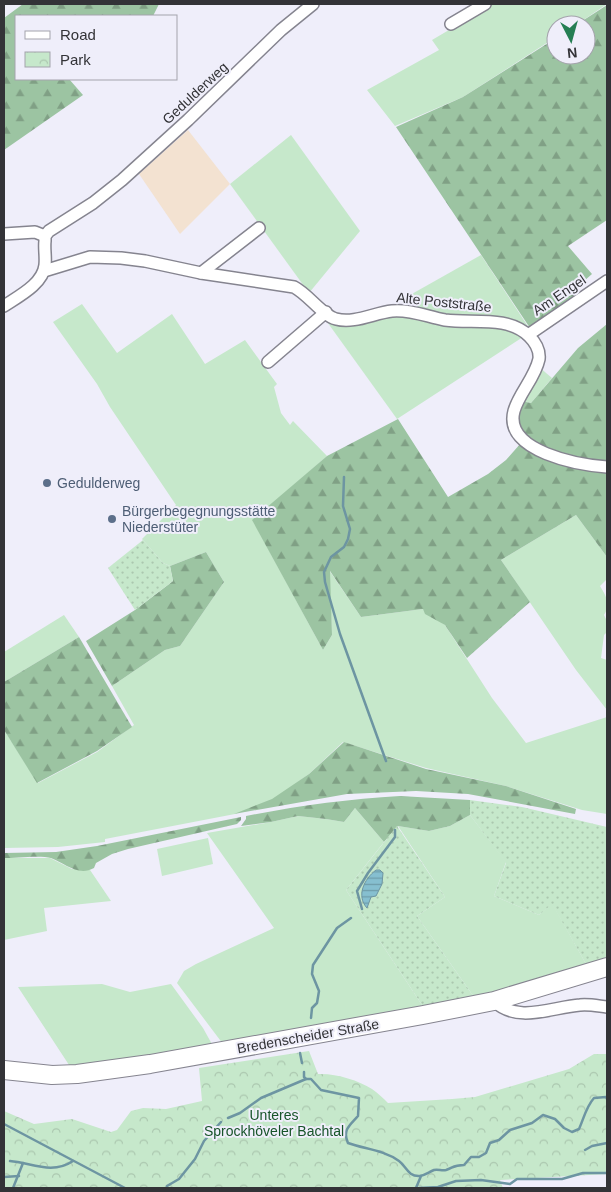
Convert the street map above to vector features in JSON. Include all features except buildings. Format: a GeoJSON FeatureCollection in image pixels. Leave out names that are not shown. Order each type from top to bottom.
{"type":"FeatureCollection","features":[{"type":"Feature","properties":{"kind":"main road","name":"Bredenscheider Straße"},"geometry":{"type":"LineString","coordinates":[[4,1070],[52,1075],[107,1070],[423,1016],[494,1001],[607,967]]}},
{"type":"Feature","properties":{"kind":"street","name":"Gedulderweg"},"geometry":{"type":"LineString","coordinates":[[45,236],[52,229],[70,220],[122,180],[195,114],[281,30],[313,4]]}},
{"type":"Feature","properties":{"kind":"street"},"geometry":{"type":"LineString","coordinates":[[451,24],[485,4]]}},
{"type":"Feature","properties":{"kind":"street"},"geometry":{"type":"LineString","coordinates":[[201,273],[259,228]]}},
{"type":"Feature","properties":{"kind":"street"},"geometry":{"type":"LineString","coordinates":[[4,234],[35,232],[45,236],[44,271],[39,280],[4,306]]}},
{"type":"Feature","properties":{"kind":"street","name":"Alte Poststraße"},"geometry":{"type":"LineString","coordinates":[[44,271],[90,257],[144,261],[201,273],[294,287],[307,295],[333,318],[343,320],[391,311],[401,311],[445,320],[504,324],[514,326],[528,335]]}},
{"type":"Feature","properties":{"kind":"street","name":"Am Engel"},"geometry":{"type":"LineString","coordinates":[[528,335],[607,281]]}},
{"type":"Feature","properties":{"kind":"street"},"geometry":{"type":"LineString","coordinates":[[268,362],[326,312]]}},
{"type":"Feature","properties":{"kind":"street"},"geometry":{"type":"LineString","coordinates":[[528,335],[538,348],[539,358],[514,411],[517,434],[527,444],[560,458],[607,467]]}},
{"type":"Feature","properties":{"kind":"street"},"geometry":{"type":"LineString","coordinates":[[494,1001],[504,1008],[521,1012],[542,1013],[579,1005],[607,1007]]}},
{"type":"Feature","properties":{"kind":"shaded area"},"geometry":{"type":"Polygon","coordinates":[[[188,130],[230,184],[180,234],[139,174],[188,130]]]}},
{"type":"Feature","properties":{"kind":"green space"},"geometry":{"type":"Polygon","coordinates":[[[23,4],[159,4],[154,15],[15,15],[15,80],[70,80],[83,95],[4,150],[4,18],[23,4]]]}},
{"type":"Feature","properties":{"kind":"green space"},"geometry":{"type":"Polygon","coordinates":[[[493,4],[607,4],[591,15],[546,15],[546,43],[463,97],[395,126],[367,90],[439,50],[432,40],[493,4]]]}},
{"type":"Feature","properties":{"kind":"green space"},"geometry":{"type":"Polygon","coordinates":[[[607,5],[607,220],[568,246],[592,274],[575,289],[580,296],[532,331],[396,127],[463,97],[546,44],[546,65],[596,65],[596,15],[592,15],[607,5]]]}},
{"type":"Feature","properties":{"kind":"green space"},"geometry":{"type":"Polygon","coordinates":[[[291,135],[360,231],[309,293],[230,184],[291,135]]]}},
{"type":"Feature","properties":{"kind":"green space"},"geometry":{"type":"Polygon","coordinates":[[[481,255],[531,331],[420,312],[410,295],[481,255]]]}},
{"type":"Feature","properties":{"kind":"green space"},"geometry":{"type":"Polygon","coordinates":[[[82,304],[117,353],[172,314],[205,364],[245,340],[277,384],[274,387],[281,413],[290,425],[293,421],[327,456],[253,521],[323,650],[332,635],[329,570],[361,617],[423,609],[445,625],[492,698],[526,743],[607,717],[607,814],[582,810],[506,786],[426,768],[343,742],[309,774],[273,800],[235,814],[105,839],[105,842],[58,847],[4,848],[4,730],[38,783],[97,752],[134,725],[112,686],[165,650],[180,646],[224,582],[206,552],[170,566],[163,563],[142,539],[176,505],[110,407],[97,384],[53,322],[82,304]]]}},
{"type":"Feature","properties":{"kind":"green space"},"geometry":{"type":"Polygon","coordinates":[[[398,315],[511,329],[523,337],[397,419],[325,319],[398,315]]]}},
{"type":"Feature","properties":{"kind":"green space"},"geometry":{"type":"Polygon","coordinates":[[[607,324],[607,466],[576,460],[528,443],[515,419],[521,401],[531,403],[578,348],[607,324]]]}},
{"type":"Feature","properties":{"kind":"green space"},"geometry":{"type":"Polygon","coordinates":[[[539,367],[552,378],[531,403],[521,401],[539,367]]]}},
{"type":"Feature","properties":{"kind":"green space"},"geometry":{"type":"Polygon","coordinates":[[[398,419],[448,497],[488,474],[506,460],[521,443],[607,470],[607,557],[576,515],[501,560],[530,602],[467,658],[445,625],[425,614],[423,609],[361,617],[330,571],[332,635],[323,650],[252,520],[327,456],[398,419]]]}},
{"type":"Feature","properties":{"kind":"green space"},"geometry":{"type":"Polygon","coordinates":[[[576,515],[607,557],[607,579],[600,586],[606,597],[607,604],[604,615],[607,621],[607,632],[604,635],[601,658],[607,660],[607,710],[576,670],[501,560],[576,515]]]}},
{"type":"Feature","properties":{"kind":"green space"},"geometry":{"type":"Polygon","coordinates":[[[143,540],[163,563],[170,566],[173,581],[135,610],[108,568],[143,540]]]}},
{"type":"Feature","properties":{"kind":"green space"},"geometry":{"type":"Polygon","coordinates":[[[206,552],[224,582],[180,646],[165,650],[112,686],[86,641],[135,610],[173,581],[170,566],[206,552]]]}},
{"type":"Feature","properties":{"kind":"green space"},"geometry":{"type":"Polygon","coordinates":[[[64,615],[79,637],[4,682],[4,652],[64,615]]]}},
{"type":"Feature","properties":{"kind":"green space"},"geometry":{"type":"Polygon","coordinates":[[[79,637],[132,727],[97,751],[37,783],[4,730],[4,682],[79,637]]]}},
{"type":"Feature","properties":{"kind":"green space"},"geometry":{"type":"Polygon","coordinates":[[[344,742],[426,769],[506,786],[576,809],[575,814],[468,794],[416,791],[347,794],[234,814],[272,799],[309,774],[344,742]]]}},
{"type":"Feature","properties":{"kind":"green space"},"geometry":{"type":"Polygon","coordinates":[[[400,796],[470,800],[470,815],[450,826],[429,831],[398,826],[384,842],[355,808],[344,822],[298,816],[241,826],[246,816],[323,803],[400,796]]]}},
{"type":"Feature","properties":{"kind":"green space"},"geometry":{"type":"Polygon","coordinates":[[[470,800],[522,807],[607,827],[607,957],[586,964],[552,904],[539,915],[494,896],[506,863],[470,815],[470,800]]]}},
{"type":"Feature","properties":{"kind":"green space"},"geometry":{"type":"Polygon","coordinates":[[[355,808],[384,842],[346,890],[424,1008],[223,1044],[177,983],[184,971],[196,964],[274,928],[207,833],[298,816],[344,822],[355,808]]]}},
{"type":"Feature","properties":{"kind":"green space"},"geometry":{"type":"Polygon","coordinates":[[[470,815],[506,862],[494,896],[539,915],[552,903],[586,964],[474,997],[417,916],[445,897],[398,826],[429,831],[450,826],[470,815]]]}},
{"type":"Feature","properties":{"kind":"green space"},"geometry":{"type":"Polygon","coordinates":[[[241,817],[237,824],[112,854],[96,863],[94,868],[88,870],[77,870],[47,857],[4,858],[4,853],[56,852],[97,846],[241,817]]]}},
{"type":"Feature","properties":{"kind":"green space"},"geometry":{"type":"Polygon","coordinates":[[[397,826],[445,897],[417,916],[474,997],[424,1008],[346,890],[397,826]]]}},
{"type":"Feature","properties":{"kind":"green space"},"geometry":{"type":"Polygon","coordinates":[[[208,838],[213,864],[162,876],[157,849],[208,838]]]}},
{"type":"Feature","properties":{"kind":"green space"},"geometry":{"type":"Polygon","coordinates":[[[4,858],[50,858],[72,869],[90,870],[111,901],[44,908],[47,931],[4,940],[4,858]]]}},
{"type":"Feature","properties":{"kind":"green space"},"geometry":{"type":"Polygon","coordinates":[[[102,984],[130,992],[171,984],[203,1028],[213,1046],[71,1068],[18,987],[102,984]]]}},
{"type":"Feature","properties":{"kind":"green space","name":"Unteres Sprockhöveler Bachtal"},"geometry":{"type":"Polygon","coordinates":[[[309,1051],[318,1074],[339,1076],[360,1083],[374,1091],[388,1103],[475,1097],[569,1069],[594,1054],[607,1054],[607,1174],[500,1180],[503,1188],[4,1188],[4,1111],[34,1124],[72,1119],[111,1132],[117,1130],[131,1111],[143,1108],[166,1109],[202,1101],[199,1068],[309,1051]]]}},
{"type":"Feature","properties":{"kind":"water"},"geometry":{"type":"Polygon","coordinates":[[[376,870],[380,870],[383,873],[382,884],[376,896],[371,897],[367,908],[362,898],[363,888],[368,878],[376,870]]]}},
{"type":"Feature","properties":{"kind":"waterway"},"geometry":{"type":"LineString","coordinates":[[344,477],[343,506],[350,529],[344,547],[331,557],[324,572],[325,582],[340,634],[386,761]]}},
{"type":"Feature","properties":{"kind":"waterway"},"geometry":{"type":"LineString","coordinates":[[362,909],[357,891],[395,837],[395,830]]}},
{"type":"Feature","properties":{"kind":"waterway"},"geometry":{"type":"LineString","coordinates":[[311,1018],[312,1008],[317,1003],[319,991],[312,974],[313,965],[337,928],[351,918]]}},
{"type":"Feature","properties":{"kind":"waterway"},"geometry":{"type":"LineString","coordinates":[[300,1053],[302,1063]]}},
{"type":"Feature","properties":{"kind":"waterway"},"geometry":{"type":"LineString","coordinates":[[304,1072],[306,1079]]}},
{"type":"Feature","properties":{"kind":"waterway"},"geometry":{"type":"LineString","coordinates":[[228,1118],[240,1113],[261,1098],[306,1079],[311,1079],[321,1090],[359,1098],[358,1116],[346,1131],[348,1143],[387,1154],[399,1161],[410,1173],[420,1176],[434,1170],[446,1170],[464,1165],[471,1157],[479,1157],[486,1153],[490,1143],[499,1140],[510,1130],[532,1123],[543,1115],[555,1119],[564,1128],[572,1132],[579,1129],[587,1109],[594,1098],[606,1097],[607,1099]]}},
{"type":"Feature","properties":{"kind":"waterway"},"geometry":{"type":"LineString","coordinates":[[167,1188],[167,1186],[179,1179],[195,1159],[204,1141],[221,1122]]}},
{"type":"Feature","properties":{"kind":"waterway"},"geometry":{"type":"LineString","coordinates":[[4,1124],[125,1188]]}},
{"type":"Feature","properties":{"kind":"waterway"},"geometry":{"type":"LineString","coordinates":[[585,1150],[592,1146],[607,1143]]}},
{"type":"Feature","properties":{"kind":"waterway"},"geometry":{"type":"LineString","coordinates":[[10,1161],[50,1168],[73,1161]]}},
{"type":"Feature","properties":{"kind":"waterway"},"geometry":{"type":"LineString","coordinates":[[13,1188],[23,1163]]}},
{"type":"Feature","properties":{"kind":"waterway"},"geometry":{"type":"LineString","coordinates":[[419,1188],[438,1187],[456,1181],[481,1180],[510,1184],[517,1179],[562,1179],[583,1173],[607,1173]]}},
{"type":"Feature","properties":{"kind":"waterway"},"geometry":{"type":"LineString","coordinates":[[4,1177],[19,1176]]}},
{"type":"Feature","properties":{"kind":"waterway"},"geometry":{"type":"LineString","coordinates":[[416,1188],[421,1176]]}},
{"type":"Feature","properties":{"kind":"place","name":"Gedulderweg"},"geometry":{"type":"Point","coordinates":[47,483]}},
{"type":"Feature","properties":{"kind":"place","name":"Bürgerbegegnungsstätte Niederstüter"},"geometry":{"type":"Point","coordinates":[112,519]}}]}
